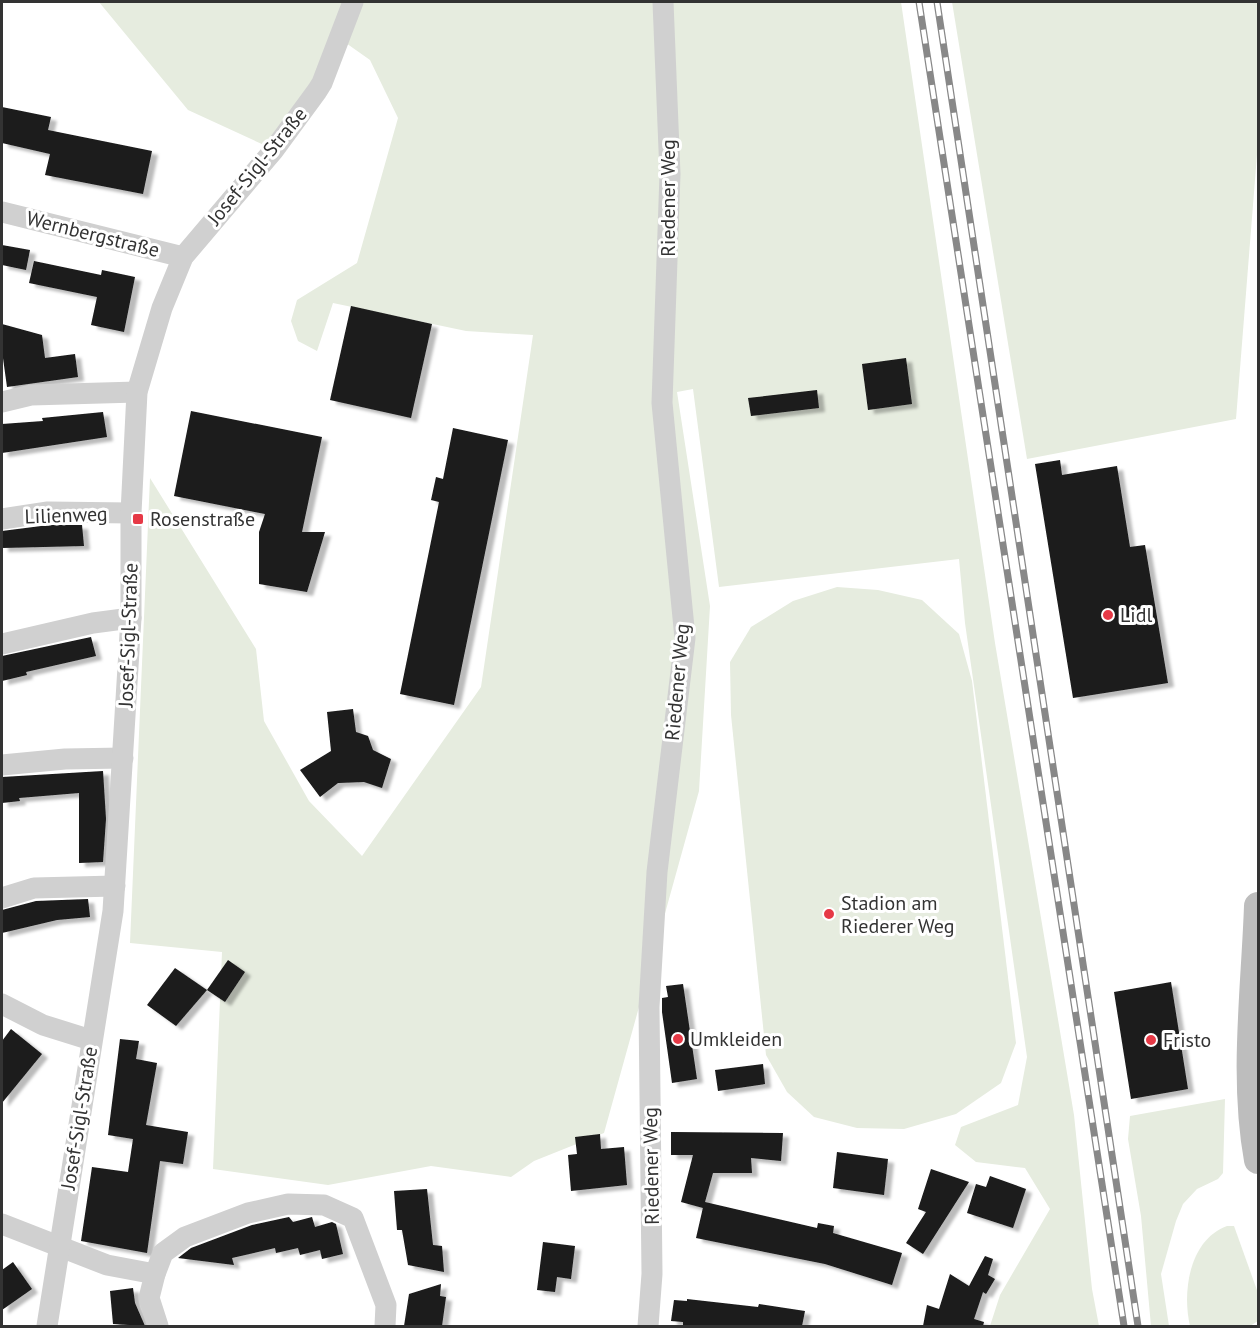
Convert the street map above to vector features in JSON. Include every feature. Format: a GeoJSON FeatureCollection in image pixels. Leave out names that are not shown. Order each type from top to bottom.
{"type":"FeatureCollection","features":[{"type":"Feature","properties":{"kind":"main road"},"geometry":{"type":"LineString","coordinates":[[1258,906],[1252,1051],[1253,1128],[1258,1160]]}},
{"type":"Feature","properties":{"kind":"street","name":"Josef-Sigl-Straße"},"geometry":{"type":"LineString","coordinates":[[47,1326],[115,886],[131,618],[131,513],[138,393],[162,308],[183,257],[273,151],[322,83],[353,2]]}},
{"type":"Feature","properties":{"kind":"street","name":"Riedener Weg"},"geometry":{"type":"LineString","coordinates":[[648,1326],[652,1274],[648,1007],[657,872],[685,638],[662,403],[670,174],[663,2]]}},
{"type":"Feature","properties":{"kind":"street","name":"Wernbergstraße"},"geometry":{"type":"LineString","coordinates":[[2,212],[183,257]]}},
{"type":"Feature","properties":{"kind":"street"},"geometry":{"type":"LineString","coordinates":[[2,402],[31,395],[138,393]]}},
{"type":"Feature","properties":{"kind":"street","name":"Lilienweg"},"geometry":{"type":"LineString","coordinates":[[2,519],[48,512],[131,513]]}},
{"type":"Feature","properties":{"kind":"street"},"geometry":{"type":"LineString","coordinates":[[2,644],[93,623],[131,618]]}},
{"type":"Feature","properties":{"kind":"street"},"geometry":{"type":"LineString","coordinates":[[2,765],[65,759],[123,758]]}},
{"type":"Feature","properties":{"kind":"street"},"geometry":{"type":"LineString","coordinates":[[2,898],[34,888],[115,886]]}},
{"type":"Feature","properties":{"kind":"street"},"geometry":{"type":"LineString","coordinates":[[2,1005],[43,1025],[91,1040]]}},
{"type":"Feature","properties":{"kind":"street"},"geometry":{"type":"LineString","coordinates":[[158,1326],[149,1298],[155,1274],[164,1253],[185,1237],[218,1223],[288,1204],[324,1205],[353,1218],[386,1305],[385,1326]]}},
{"type":"Feature","properties":{"kind":"street"},"geometry":{"type":"LineString","coordinates":[[2,1224],[107,1265],[155,1274]]}},
{"type":"Feature","properties":{"kind":"shaded area"},"geometry":{"type":"Polygon","coordinates":[[[99,2],[901,2],[995,643],[1074,1115],[1092,1289],[1099,1326],[990,1326],[1000,1295],[1050,1209],[1025,1168],[976,1162],[955,1145],[961,1127],[1018,1105],[1027,1057],[965,623],[959,559],[719,587],[693,389],[677,392],[710,606],[699,791],[604,1133],[534,1161],[511,1177],[431,1166],[328,1185],[213,1169],[222,952],[130,943],[150,478],[256,649],[264,721],[309,801],[362,856],[481,687],[533,335],[466,331],[333,303],[317,351],[298,341],[291,321],[297,300],[357,263],[398,118],[370,60],[336,36],[319,81],[264,145],[188,110],[99,2]]]}},
{"type":"Feature","properties":{"kind":"shaded area"},"geometry":{"type":"Polygon","coordinates":[[[952,2],[1258,2],[1258,142],[1236,419],[1027,459],[952,2]]]}},
{"type":"Feature","properties":{"kind":"shaded area"},"geometry":{"type":"Polygon","coordinates":[[[837,587],[878,590],[922,600],[959,634],[972,681],[1016,1043],[1001,1083],[956,1114],[904,1129],[857,1128],[814,1117],[787,1092],[766,1055],[731,715],[730,662],[751,627],[793,601],[837,587]]]}},
{"type":"Feature","properties":{"kind":"shaded area"},"geometry":{"type":"Polygon","coordinates":[[[1225,1099],[1223,1173],[1218,1179],[1197,1189],[1183,1204],[1161,1274],[1169,1326],[1151,1326],[1141,1216],[1128,1139],[1130,1116],[1225,1099]]]}},
{"type":"Feature","properties":{"kind":"shaded area"},"geometry":{"type":"Polygon","coordinates":[[[1227,1226],[1234,1226],[1258,1293],[1258,1321],[1250,1326],[1190,1326],[1187,1298],[1191,1268],[1204,1243],[1214,1233],[1227,1226]]]}},
{"type":"Feature","properties":{"kind":"building"},"geometry":{"type":"Polygon","coordinates":[[[2,107],[51,117],[48,130],[152,151],[143,194],[45,175],[50,154],[2,143],[2,107]]]}},
{"type":"Feature","properties":{"kind":"building"},"geometry":{"type":"Polygon","coordinates":[[[2,245],[30,250],[26,270],[2,265],[2,245]]]}},
{"type":"Feature","properties":{"kind":"building"},"geometry":{"type":"Polygon","coordinates":[[[34,261],[101,275],[102,270],[135,277],[124,332],[91,325],[97,297],[29,283],[34,261]]]}},
{"type":"Feature","properties":{"kind":"building"},"geometry":{"type":"Polygon","coordinates":[[[351,306],[432,324],[411,418],[330,400],[351,306]]]}},
{"type":"Feature","properties":{"kind":"building"},"geometry":{"type":"Polygon","coordinates":[[[2,324],[42,335],[45,358],[75,354],[78,377],[7,387],[2,351],[2,324]]]}},
{"type":"Feature","properties":{"kind":"building"},"geometry":{"type":"Polygon","coordinates":[[[906,358],[912,404],[868,410],[862,364],[906,358]]]}},
{"type":"Feature","properties":{"kind":"building"},"geometry":{"type":"Polygon","coordinates":[[[817,390],[819,408],[751,416],[748,398],[817,390]]]}},
{"type":"Feature","properties":{"kind":"building"},"geometry":{"type":"Polygon","coordinates":[[[191,411],[322,437],[302,532],[325,532],[307,592],[259,584],[259,532],[265,514],[174,496],[191,411]]]}},
{"type":"Feature","properties":{"kind":"building"},"geometry":{"type":"Polygon","coordinates":[[[103,412],[107,437],[2,453],[2,424],[43,421],[42,418],[103,412]]]}},
{"type":"Feature","properties":{"kind":"building"},"geometry":{"type":"Polygon","coordinates":[[[453,428],[508,440],[454,705],[400,694],[439,502],[431,500],[436,477],[443,479],[453,428]]]}},
{"type":"Feature","properties":{"kind":"building","name":"Lidl"},"geometry":{"type":"Polygon","coordinates":[[[1060,460],[1062,475],[1117,466],[1130,547],[1145,545],[1168,683],[1073,698],[1035,464],[1060,460]]]}},
{"type":"Feature","properties":{"kind":"building"},"geometry":{"type":"Polygon","coordinates":[[[49,525],[82,525],[84,546],[2,548],[2,531],[49,525]]]}},
{"type":"Feature","properties":{"kind":"building"},"geometry":{"type":"Polygon","coordinates":[[[91,637],[96,656],[26,672],[27,675],[2,681],[2,656],[91,637]]]}},
{"type":"Feature","properties":{"kind":"building"},"geometry":{"type":"Polygon","coordinates":[[[353,709],[356,732],[368,736],[373,750],[391,759],[382,788],[364,782],[338,783],[320,797],[300,770],[331,751],[327,712],[353,709]]]}},
{"type":"Feature","properties":{"kind":"building"},"geometry":{"type":"Polygon","coordinates":[[[103,771],[106,819],[103,862],[79,863],[79,793],[19,798],[20,801],[2,803],[2,777],[103,771]]]}},
{"type":"Feature","properties":{"kind":"building"},"geometry":{"type":"Polygon","coordinates":[[[88,899],[90,917],[57,920],[2,933],[2,910],[36,901],[88,899]]]}},
{"type":"Feature","properties":{"kind":"building"},"geometry":{"type":"Polygon","coordinates":[[[228,960],[245,972],[225,1002],[207,990],[228,960]]]}},
{"type":"Feature","properties":{"kind":"building"},"geometry":{"type":"Polygon","coordinates":[[[175,968],[207,990],[176,1026],[147,1005],[175,968]]]}},
{"type":"Feature","properties":{"kind":"building","name":"Fristo"},"geometry":{"type":"Polygon","coordinates":[[[1171,982],[1188,1089],[1131,1099],[1114,992],[1171,982]]]}},
{"type":"Feature","properties":{"kind":"building","name":"Umkleiden"},"geometry":{"type":"Polygon","coordinates":[[[683,984],[697,1079],[672,1083],[662,998],[668,997],[666,986],[683,984]]]}},
{"type":"Feature","properties":{"kind":"building"},"geometry":{"type":"Polygon","coordinates":[[[11,1029],[42,1054],[2,1103],[2,1041],[11,1029]]]}},
{"type":"Feature","properties":{"kind":"building"},"geometry":{"type":"Polygon","coordinates":[[[120,1039],[139,1041],[136,1059],[157,1063],[146,1125],[188,1132],[183,1164],[160,1161],[147,1253],[81,1241],[92,1167],[128,1172],[133,1139],[108,1135],[120,1039]]]}},
{"type":"Feature","properties":{"kind":"building"},"geometry":{"type":"Polygon","coordinates":[[[763,1064],[765,1084],[718,1091],[715,1070],[763,1064]]]}},
{"type":"Feature","properties":{"kind":"building"},"geometry":{"type":"Polygon","coordinates":[[[671,1132],[783,1133],[781,1161],[751,1158],[752,1173],[713,1173],[705,1202],[817,1228],[818,1223],[834,1226],[833,1233],[902,1253],[892,1285],[825,1264],[696,1238],[703,1208],[681,1202],[693,1155],[671,1155],[671,1132]]]}},
{"type":"Feature","properties":{"kind":"building"},"geometry":{"type":"Polygon","coordinates":[[[600,1134],[601,1149],[624,1147],[627,1185],[571,1191],[568,1155],[577,1154],[575,1137],[600,1134]]]}},
{"type":"Feature","properties":{"kind":"building"},"geometry":{"type":"Polygon","coordinates":[[[837,1152],[888,1159],[884,1195],[833,1188],[837,1152]]]}},
{"type":"Feature","properties":{"kind":"building"},"geometry":{"type":"Polygon","coordinates":[[[931,1169],[969,1182],[923,1254],[906,1243],[926,1212],[918,1209],[931,1169]]]}},
{"type":"Feature","properties":{"kind":"building"},"geometry":{"type":"Polygon","coordinates":[[[990,1176],[1026,1189],[1013,1228],[967,1213],[976,1184],[986,1187],[990,1176]]]}},
{"type":"Feature","properties":{"kind":"building"},"geometry":{"type":"Polygon","coordinates":[[[427,1189],[433,1245],[442,1246],[444,1272],[408,1265],[402,1230],[397,1230],[394,1191],[427,1189]]]}},
{"type":"Feature","properties":{"kind":"building"},"geometry":{"type":"Polygon","coordinates":[[[289,1217],[293,1222],[312,1217],[315,1227],[332,1222],[336,1224],[343,1254],[322,1259],[320,1250],[300,1255],[298,1248],[276,1253],[275,1248],[232,1258],[234,1265],[178,1258],[191,1248],[252,1225],[289,1217]]]}},
{"type":"Feature","properties":{"kind":"building"},"geometry":{"type":"Polygon","coordinates":[[[543,1242],[575,1246],[571,1279],[557,1277],[555,1292],[537,1290],[543,1242]]]}},
{"type":"Feature","properties":{"kind":"building"},"geometry":{"type":"Polygon","coordinates":[[[985,1256],[993,1259],[988,1275],[995,1279],[986,1294],[983,1292],[974,1319],[984,1322],[983,1326],[923,1326],[927,1305],[939,1309],[950,1274],[969,1286],[985,1256]]]}},
{"type":"Feature","properties":{"kind":"building"},"geometry":{"type":"Polygon","coordinates":[[[13,1262],[32,1289],[2,1310],[2,1270],[13,1262]]]}},
{"type":"Feature","properties":{"kind":"building"},"geometry":{"type":"Polygon","coordinates":[[[441,1284],[440,1296],[446,1297],[442,1326],[404,1326],[409,1294],[441,1284]]]}},
{"type":"Feature","properties":{"kind":"building"},"geometry":{"type":"Polygon","coordinates":[[[133,1288],[135,1303],[145,1326],[113,1324],[110,1291],[133,1288]]]}},
{"type":"Feature","properties":{"kind":"building"},"geometry":{"type":"Polygon","coordinates":[[[687,1299],[758,1307],[759,1304],[805,1311],[802,1326],[683,1326],[683,1322],[671,1321],[674,1300],[687,1301],[687,1299]]]}},
{"type":"Feature","properties":{"kind":"railway"},"geometry":{"type":"LineString","coordinates":[[919,2],[1124,1326]]}},
{"type":"Feature","properties":{"kind":"railway"},"geometry":{"type":"LineString","coordinates":[[937,2],[1138,1326]]}},
{"type":"Feature","properties":{"kind":"place","name":"Rosenstraße"},"geometry":{"type":"Point","coordinates":[138,519]}},
{"type":"Feature","properties":{"kind":"place","name":"Lidl"},"geometry":{"type":"Point","coordinates":[1108,615]}},
{"type":"Feature","properties":{"kind":"place","name":"Stadion am Riederer Weg"},"geometry":{"type":"Point","coordinates":[829,914]}},
{"type":"Feature","properties":{"kind":"place","name":"Umkleiden"},"geometry":{"type":"Point","coordinates":[678,1039]}},
{"type":"Feature","properties":{"kind":"place","name":"Fristo"},"geometry":{"type":"Point","coordinates":[1151,1040]}}]}
